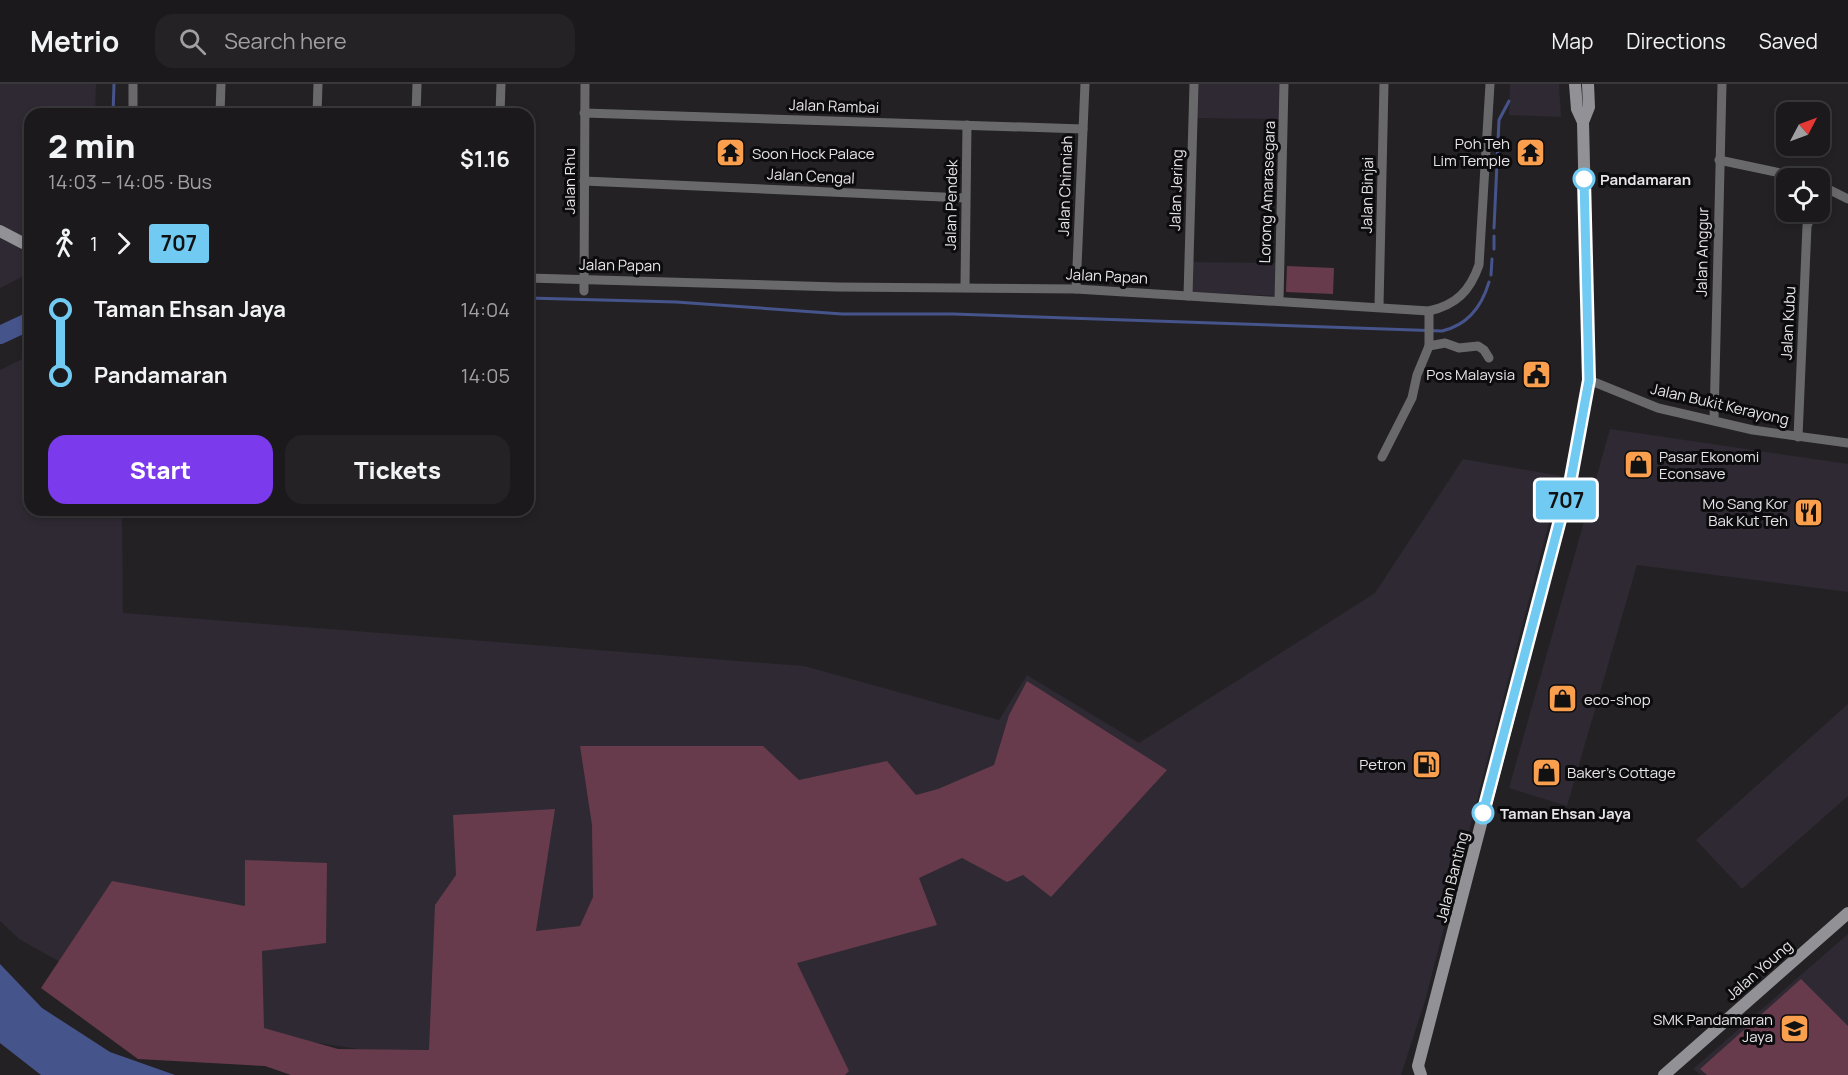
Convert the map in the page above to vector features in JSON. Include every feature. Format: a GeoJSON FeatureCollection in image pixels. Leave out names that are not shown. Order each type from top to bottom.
{"type":"FeatureCollection","features":[{"type":"Feature","properties":{"kind":"main road"},"geometry":{"type":"LineString","coordinates":[[1575,84],[1577,109],[1583,122]]}},
{"type":"Feature","properties":{"kind":"main road","name":"Jalan Banting"},"geometry":{"type":"LineString","coordinates":[[1416,1072],[1571,478],[1589,380],[1583,122],[1588,107],[1588,84]]}},
{"type":"Feature","properties":{"kind":"main road"},"geometry":{"type":"LineString","coordinates":[[0,231],[23,243]]}},
{"type":"Feature","properties":{"kind":"main road","name":"Jalan Young"},"geometry":{"type":"LineString","coordinates":[[1664,1075],[1848,913]]}},
{"type":"Feature","properties":{"kind":"street"},"geometry":{"type":"LineString","coordinates":[[133,84],[133,108]]}},
{"type":"Feature","properties":{"kind":"street"},"geometry":{"type":"LineString","coordinates":[[220,108],[221,84]]}},
{"type":"Feature","properties":{"kind":"street"},"geometry":{"type":"LineString","coordinates":[[317,108],[318,84]]}},
{"type":"Feature","properties":{"kind":"street"},"geometry":{"type":"LineString","coordinates":[[416,108],[417,84]]}},
{"type":"Feature","properties":{"kind":"street"},"geometry":{"type":"LineString","coordinates":[[500,108],[501,84]]}},
{"type":"Feature","properties":{"kind":"street","name":"Jalan Rhu"},"geometry":{"type":"LineString","coordinates":[[584,291],[585,84]]}},
{"type":"Feature","properties":{"kind":"street","name":"Jalan Chinniah"},"geometry":{"type":"LineString","coordinates":[[1076,289],[1085,84]]}},
{"type":"Feature","properties":{"kind":"street","name":"Jalan Jering"},"geometry":{"type":"LineString","coordinates":[[1188,296],[1194,84]]}},
{"type":"Feature","properties":{"kind":"street","name":"Lorong Amarasegara"},"geometry":{"type":"LineString","coordinates":[[1279,300],[1284,84]]}},
{"type":"Feature","properties":{"kind":"street","name":"Jalan Binjai"},"geometry":{"type":"LineString","coordinates":[[1379,306],[1384,84]]}},
{"type":"Feature","properties":{"kind":"street","name":"Jalan Papan"},"geometry":{"type":"LineString","coordinates":[[534,278],[838,287],[965,286],[1076,289],[1379,306],[1429,311],[1443,308],[1461,298],[1473,282],[1479,265],[1490,84]]}},
{"type":"Feature","properties":{"kind":"street","name":"Jalan Anggur"},"geometry":{"type":"LineString","coordinates":[[1714,420],[1722,84]]}},
{"type":"Feature","properties":{"kind":"street","name":"Jalan Rambai"},"geometry":{"type":"LineString","coordinates":[[584,113],[1083,129]]}},
{"type":"Feature","properties":{"kind":"street","name":"Jalan Pendek"},"geometry":{"type":"LineString","coordinates":[[965,286],[967,124]]}},
{"type":"Feature","properties":{"kind":"street"},"geometry":{"type":"LineString","coordinates":[[1719,160],[1776,172]]}},
{"type":"Feature","properties":{"kind":"street","name":"Jalan Cengal"},"geometry":{"type":"LineString","coordinates":[[584,181],[965,198]]}},
{"type":"Feature","properties":{"kind":"street"},"geometry":{"type":"LineString","coordinates":[[1830,190],[1848,199]]}},
{"type":"Feature","properties":{"kind":"street","name":"Jalan Kubu"},"geometry":{"type":"LineString","coordinates":[[1798,437],[1809,222]]}},
{"type":"Feature","properties":{"kind":"street"},"geometry":{"type":"LineString","coordinates":[[1382,457],[1412,398],[1417,375],[1429,342],[1429,311]]}},
{"type":"Feature","properties":{"kind":"street"},"geometry":{"type":"LineString","coordinates":[[1429,342],[1444,343],[1460,348],[1478,346],[1489,358]]}},
{"type":"Feature","properties":{"kind":"street","name":"Jalan Bukit Kerayong"},"geometry":{"type":"LineString","coordinates":[[1589,380],[1658,408],[1798,437],[1848,443]]}},
{"type":"Feature","properties":{"kind":"shaded area"},"geometry":{"type":"Polygon","coordinates":[[[0,84],[96,84],[95,108],[24,108],[24,276],[0,288],[0,84]]]}},
{"type":"Feature","properties":{"kind":"shaded area"},"geometry":{"type":"Polygon","coordinates":[[[1198,84],[1280,84],[1280,119],[1197,118],[1198,84]]]}},
{"type":"Feature","properties":{"kind":"shaded area"},"geometry":{"type":"Polygon","coordinates":[[[1510,84],[1559,84],[1561,117],[1509,115],[1510,84]]]}},
{"type":"Feature","properties":{"kind":"shaded area"},"geometry":{"type":"Polygon","coordinates":[[[1192,262],[1276,263],[1275,296],[1192,292],[1192,262]]]}},
{"type":"Feature","properties":{"kind":"shaded area"},"geometry":{"type":"Polygon","coordinates":[[[1287,266],[1334,268],[1333,294],[1286,292],[1287,266]]]}},
{"type":"Feature","properties":{"kind":"shaded area"},"geometry":{"type":"Polygon","coordinates":[[[24,358],[24,516],[122,516],[123,613],[804,666],[999,720],[1027,675],[1139,743],[1375,593],[1463,459],[1561,476],[1425,1001],[1401,1075],[818,1075],[439,1061],[163,1020],[19,939],[0,921],[0,370],[24,358]]]}},
{"type":"Feature","properties":{"kind":"shaded area"},"geometry":{"type":"Polygon","coordinates":[[[1610,429],[1848,464],[1848,592],[1637,565],[1567,806],[1509,788],[1610,429]]]}},
{"type":"Feature","properties":{"kind":"shaded area"},"geometry":{"type":"Polygon","coordinates":[[[1027,681],[1167,770],[1051,897],[1023,875],[1007,882],[962,858],[919,878],[937,925],[797,963],[849,1071],[845,1075],[291,1075],[265,1066],[138,1059],[41,988],[112,881],[245,906],[245,860],[327,863],[326,943],[262,951],[264,1028],[338,1049],[429,1050],[435,905],[456,875],[453,815],[555,809],[536,931],[580,926],[593,897],[592,825],[580,746],[763,746],[799,780],[887,761],[916,795],[938,789],[994,765],[1009,715],[1027,681]]]}},
{"type":"Feature","properties":{"kind":"shaded area"},"geometry":{"type":"Polygon","coordinates":[[[1848,704],[1848,796],[1742,889],[1696,840],[1848,704]]]}},
{"type":"Feature","properties":{"kind":"shaded area","name":"SMK Pandamaran Jaya"},"geometry":{"type":"Polygon","coordinates":[[[1848,934],[1848,1075],[1701,1075],[1693,1069],[1848,934]]]}},
{"type":"Feature","properties":{"kind":"shaded area","name":"SMK Pandamaran Jaya"},"geometry":{"type":"Polygon","coordinates":[[[1801,979],[1848,1026],[1848,1075],[1707,1075],[1700,1069],[1801,979]]]}},
{"type":"Feature","properties":{"kind":"water"},"geometry":{"type":"Polygon","coordinates":[[[0,964],[42,1008],[110,1052],[175,1075],[41,1075],[0,1043],[0,964]]]}},
{"type":"Feature","properties":{"kind":"waterway"},"geometry":{"type":"LineString","coordinates":[[113,108],[114,84]]}},
{"type":"Feature","properties":{"kind":"waterway"},"geometry":{"type":"LineString","coordinates":[[1494,228],[1499,120],[1509,101]]}},
{"type":"Feature","properties":{"kind":"waterway"},"geometry":{"type":"LineString","coordinates":[[1494,236],[1494,249]]}},
{"type":"Feature","properties":{"kind":"waterway"},"geometry":{"type":"LineString","coordinates":[[1491,275],[1492,259]]}},
{"type":"Feature","properties":{"kind":"waterway"},"geometry":{"type":"LineString","coordinates":[[534,298],[676,302],[842,314],[953,314],[1442,331],[1459,324],[1473,313],[1489,282]]}},
{"type":"Feature","properties":{"kind":"waterway"},"geometry":{"type":"LineString","coordinates":[[0,335],[24,324]]}},
{"type":"Feature","properties":{"kind":"bus line","name":"707"},"geometry":{"type":"LineString","coordinates":[[1483,813],[1569,490],[1587,402],[1589,380],[1584,179]]}},
{"type":"Feature","properties":{"kind":"place","name":"Poh Teh Lim Temple"},"geometry":{"type":"Point","coordinates":[1531,152]}},
{"type":"Feature","properties":{"kind":"place","name":"Soon Hock Palace"},"geometry":{"type":"Point","coordinates":[731,153]}},
{"type":"Feature","properties":{"kind":"place","name":"Pandamaran"},"geometry":{"type":"Point","coordinates":[1584,179]}},
{"type":"Feature","properties":{"kind":"place","name":"Pos Malaysia"},"geometry":{"type":"Point","coordinates":[1536,374]}},
{"type":"Feature","properties":{"kind":"place","name":"Pasar Ekonomi Econsave"},"geometry":{"type":"Point","coordinates":[1638,465]}},
{"type":"Feature","properties":{"kind":"place","name":"Mo Sang Kor Bak Kut Teh"},"geometry":{"type":"Point","coordinates":[1809,512]}},
{"type":"Feature","properties":{"kind":"place","name":"eco-shop"},"geometry":{"type":"Point","coordinates":[1563,699]}},
{"type":"Feature","properties":{"kind":"place","name":"Petron"},"geometry":{"type":"Point","coordinates":[1427,764]}},
{"type":"Feature","properties":{"kind":"place","name":"Baker's Cottage"},"geometry":{"type":"Point","coordinates":[1546,772]}},
{"type":"Feature","properties":{"kind":"place","name":"Taman Ehsan Jaya"},"geometry":{"type":"Point","coordinates":[1483,813]}},
{"type":"Feature","properties":{"kind":"place","name":"SMK Pandamaran Jaya"},"geometry":{"type":"Point","coordinates":[1794,1028]}}]}
